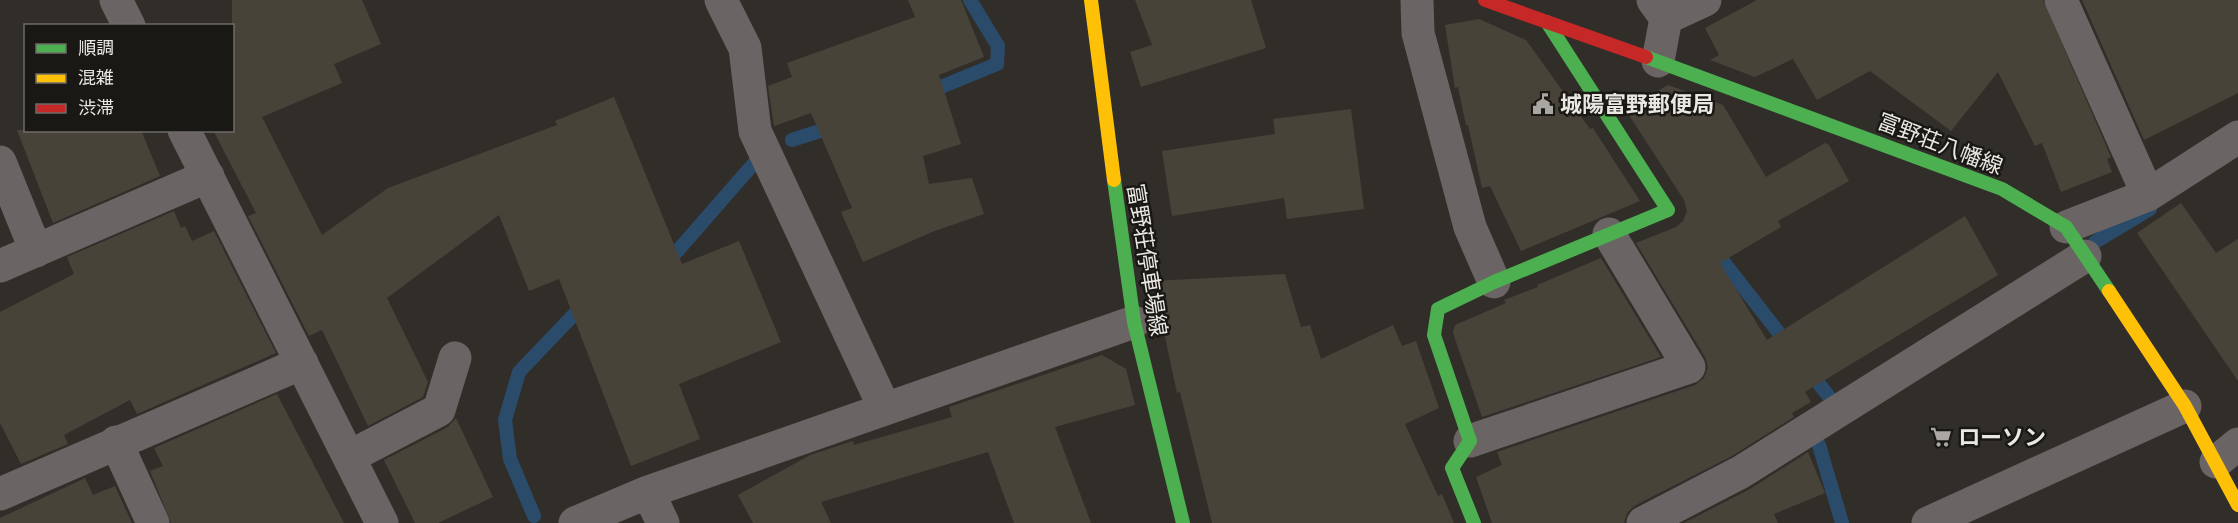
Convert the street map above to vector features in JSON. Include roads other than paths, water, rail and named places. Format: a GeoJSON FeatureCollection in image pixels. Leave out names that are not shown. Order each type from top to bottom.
{"type":"FeatureCollection","features":[{"type":"Feature","properties":{"kind":"main road","name":"富野荘停車場線"},"geometry":{"type":"LineString","coordinates":[[1090,0],[1123,255],[1134,322],[1183,523]]}},
{"type":"Feature","properties":{"kind":"main road","name":"富野荘八幡線"},"geometry":{"type":"LineString","coordinates":[[1485,0],[1658,61],[2002,189],[2066,227],[2185,406],[2227,453],[2238,506]]}},
{"type":"Feature","properties":{"kind":"main road"},"geometry":{"type":"LineString","coordinates":[[1474,523],[1452,468],[1470,441],[1434,334],[1438,309],[1494,282],[1668,210],[1547,22]]}},
{"type":"Feature","properties":{"kind":"street"},"geometry":{"type":"LineString","coordinates":[[116,0],[128,24]]}},
{"type":"Feature","properties":{"kind":"street"},"geometry":{"type":"LineString","coordinates":[[721,0],[745,48],[755,131],[884,407]]}},
{"type":"Feature","properties":{"kind":"street"},"geometry":{"type":"LineString","coordinates":[[1417,0],[1418,33],[1470,227],[1494,282]]}},
{"type":"Feature","properties":{"kind":"street"},"geometry":{"type":"LineString","coordinates":[[1658,61],[1660,9],[1705,0]]}},
{"type":"Feature","properties":{"kind":"street"},"geometry":{"type":"LineString","coordinates":[[2061,0],[2148,195]]}},
{"type":"Feature","properties":{"kind":"street"},"geometry":{"type":"LineString","coordinates":[[185,132],[382,523]]}},
{"type":"Feature","properties":{"kind":"street"},"geometry":{"type":"LineString","coordinates":[[2066,227],[2148,195],[2238,137]]}},
{"type":"Feature","properties":{"kind":"street"},"geometry":{"type":"LineString","coordinates":[[0,162],[36,251]]}},
{"type":"Feature","properties":{"kind":"street"},"geometry":{"type":"LineString","coordinates":[[0,266],[208,176]]}},
{"type":"Feature","properties":{"kind":"street"},"geometry":{"type":"LineString","coordinates":[[1470,441],[1689,367],[1609,234]]}},
{"type":"Feature","properties":{"kind":"street"},"geometry":{"type":"LineString","coordinates":[[1643,523],[1741,472],[2085,256]]}},
{"type":"Feature","properties":{"kind":"street"},"geometry":{"type":"LineString","coordinates":[[574,523],[648,492],[884,407],[1134,322]]}},
{"type":"Feature","properties":{"kind":"street"},"geometry":{"type":"LineString","coordinates":[[349,457],[439,410],[455,358]]}},
{"type":"Feature","properties":{"kind":"street"},"geometry":{"type":"LineString","coordinates":[[0,494],[302,363]]}},
{"type":"Feature","properties":{"kind":"street"},"geometry":{"type":"LineString","coordinates":[[1947,519],[2185,406]]}},
{"type":"Feature","properties":{"kind":"street"},"geometry":{"type":"LineString","coordinates":[[116,442],[153,523]]}},
{"type":"Feature","properties":{"kind":"street"},"geometry":{"type":"LineString","coordinates":[[648,492],[663,523]]}},
{"type":"Feature","properties":{"kind":"waterway"},"geometry":{"type":"LineString","coordinates":[[926,93],[997,64],[998,46],[970,0]]}},
{"type":"Feature","properties":{"kind":"waterway"},"geometry":{"type":"LineString","coordinates":[[792,140],[835,126]]}},
{"type":"Feature","properties":{"kind":"waterway"},"geometry":{"type":"LineString","coordinates":[[662,262],[673,256],[756,161]]}},
{"type":"Feature","properties":{"kind":"waterway"},"geometry":{"type":"LineString","coordinates":[[2095,242],[2150,209]]}},
{"type":"Feature","properties":{"kind":"waterway"},"geometry":{"type":"LineString","coordinates":[[1712,247],[1789,346]]}},
{"type":"Feature","properties":{"kind":"waterway"},"geometry":{"type":"LineString","coordinates":[[534,516],[510,459],[505,420],[519,372],[584,304]]}},
{"type":"Feature","properties":{"kind":"waterway"},"geometry":{"type":"LineString","coordinates":[[1808,370],[1834,403]]}},
{"type":"Feature","properties":{"kind":"waterway"},"geometry":{"type":"LineString","coordinates":[[1819,445],[1842,523]]}},
{"type":"Feature","properties":{"kind":"place","name":"城陽富野郵便局"},"geometry":{"type":"Point","coordinates":[1543,104]}},
{"type":"Feature","properties":{"kind":"place","name":"ローソン"},"geometry":{"type":"Point","coordinates":[1941,437]}}]}
